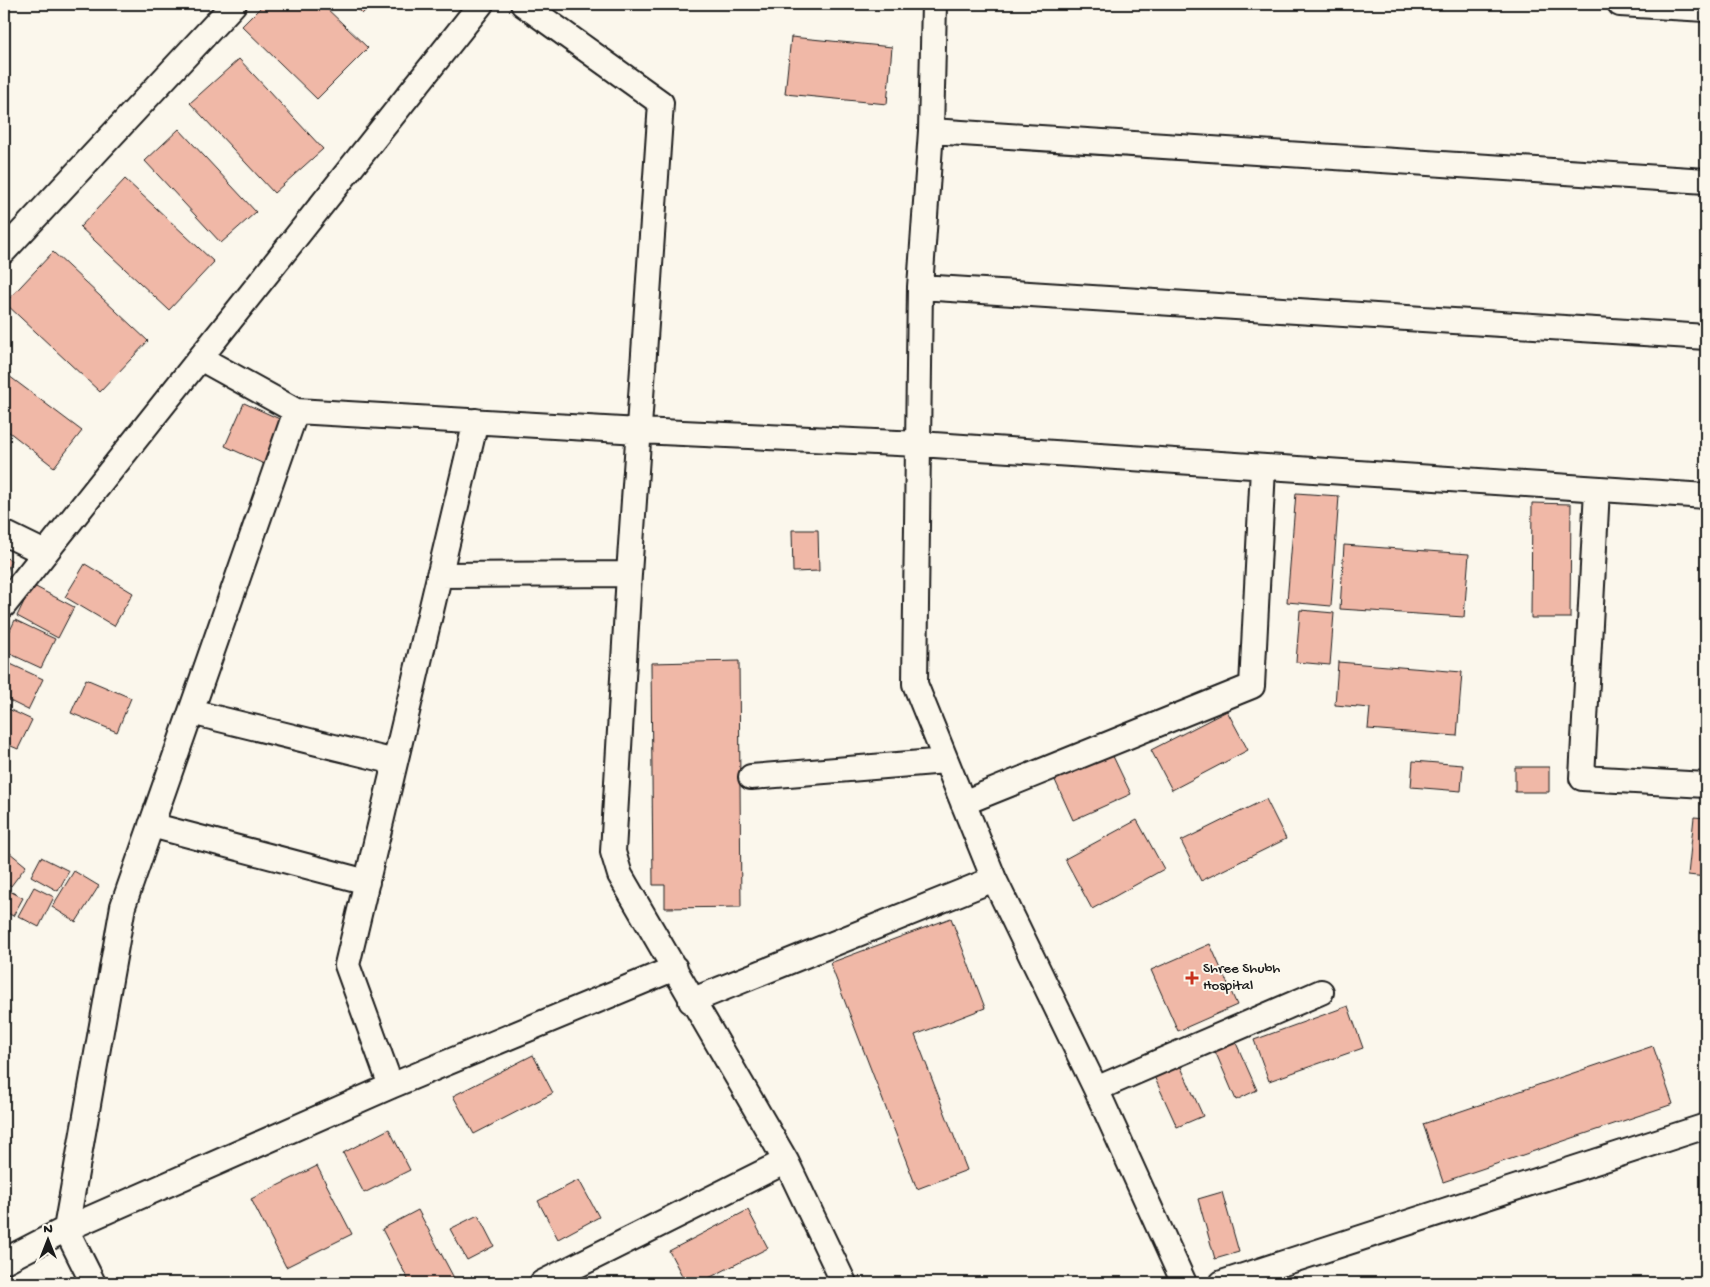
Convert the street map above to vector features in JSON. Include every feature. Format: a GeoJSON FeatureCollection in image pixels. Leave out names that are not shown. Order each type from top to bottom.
{"type":"FeatureCollection","features":[{"type":"Feature","properties":{"kind":"street"},"geometry":{"type":"LineString","coordinates":[[6,247],[234,4]]}},
{"type":"Feature","properties":{"kind":"street"},"geometry":{"type":"LineString","coordinates":[[4,605],[481,4]]}},
{"type":"Feature","properties":{"kind":"street"},"geometry":{"type":"LineString","coordinates":[[523,4],[661,103],[638,431],[613,852],[620,875],[675,968],[691,1001],[786,1161],[844,1283]]}},
{"type":"Feature","properties":{"kind":"street"},"geometry":{"type":"LineString","coordinates":[[934,4],[931,131],[920,288],[915,684],[994,879],[1096,1088],[1184,1283]]}},
{"type":"Feature","properties":{"kind":"street"},"geometry":{"type":"LineString","coordinates":[[1620,4],[1706,9]]}},
{"type":"Feature","properties":{"kind":"street"},"geometry":{"type":"LineString","coordinates":[[931,131],[1706,181]]}},
{"type":"Feature","properties":{"kind":"street"},"geometry":{"type":"LineString","coordinates":[[920,288],[1706,338]]}},
{"type":"Feature","properties":{"kind":"street"},"geometry":{"type":"LineString","coordinates":[[200,358],[296,411],[638,431],[919,444],[1706,496]]}},
{"type":"Feature","properties":{"kind":"street"},"geometry":{"type":"LineString","coordinates":[[93,1283],[66,1229],[123,906],[296,411]]}},
{"type":"Feature","properties":{"kind":"street"},"geometry":{"type":"LineString","coordinates":[[391,1086],[347,965],[476,422]]}},
{"type":"Feature","properties":{"kind":"street"},"geometry":{"type":"LineString","coordinates":[[964,803],[1252,686],[1263,468]]}},
{"type":"Feature","properties":{"kind":"street"},"geometry":{"type":"LineString","coordinates":[[1597,489],[1582,778],[1706,785]]}},
{"type":"Feature","properties":{"kind":"street"},"geometry":{"type":"LineString","coordinates":[[4,533],[45,552]]}},
{"type":"Feature","properties":{"kind":"street"},"geometry":{"type":"LineString","coordinates":[[439,575],[629,574]]}},
{"type":"Feature","properties":{"kind":"street"},"geometry":{"type":"LineString","coordinates":[[191,712],[395,762]]}},
{"type":"Feature","properties":{"kind":"street"},"geometry":{"type":"LineString","coordinates":[[751,776],[946,760]]}},
{"type":"Feature","properties":{"kind":"street"},"geometry":{"type":"LineString","coordinates":[[151,825],[367,882]]}},
{"type":"Feature","properties":{"kind":"street"},"geometry":{"type":"LineString","coordinates":[[691,1001],[994,879]]}},
{"type":"Feature","properties":{"kind":"street"},"geometry":{"type":"LineString","coordinates":[[4,1261],[66,1229],[391,1086],[675,968]]}},
{"type":"Feature","properties":{"kind":"street"},"geometry":{"type":"LineString","coordinates":[[1096,1088],[1321,992]]}},
{"type":"Feature","properties":{"kind":"street"},"geometry":{"type":"LineString","coordinates":[[1222,1283],[1706,1126]]}},
{"type":"Feature","properties":{"kind":"street"},"geometry":{"type":"LineString","coordinates":[[542,1283],[786,1161]]}},
{"type":"Feature","properties":{"kind":"building"},"geometry":{"type":"Polygon","coordinates":[[[264,4],[322,4],[368,48],[317,99],[242,26],[264,4]]]}},
{"type":"Feature","properties":{"kind":"building"},"geometry":{"type":"Polygon","coordinates":[[[352,4],[372,4],[362,14],[352,4]]]}},
{"type":"Feature","properties":{"kind":"building"},"geometry":{"type":"Polygon","coordinates":[[[791,37],[892,47],[887,104],[785,94],[791,37]]]}},
{"type":"Feature","properties":{"kind":"building"},"geometry":{"type":"Polygon","coordinates":[[[239,59],[323,149],[274,193],[190,103],[239,59]]]}},
{"type":"Feature","properties":{"kind":"building"},"geometry":{"type":"Polygon","coordinates":[[[179,129],[256,212],[221,243],[145,161],[179,129]]]}},
{"type":"Feature","properties":{"kind":"building"},"geometry":{"type":"Polygon","coordinates":[[[125,179],[214,262],[169,310],[80,227],[125,179]]]}},
{"type":"Feature","properties":{"kind":"building"},"geometry":{"type":"Polygon","coordinates":[[[53,252],[148,341],[100,392],[5,303],[53,252]]]}},
{"type":"Feature","properties":{"kind":"building"},"geometry":{"type":"Polygon","coordinates":[[[9,376],[82,431],[54,467],[4,428],[4,383],[9,376]]]}},
{"type":"Feature","properties":{"kind":"building"},"geometry":{"type":"Polygon","coordinates":[[[244,403],[284,421],[264,464],[225,446],[244,403]]]}},
{"type":"Feature","properties":{"kind":"building"},"geometry":{"type":"Polygon","coordinates":[[[1296,493],[1339,496],[1331,606],[1287,602],[1296,493]]]}},
{"type":"Feature","properties":{"kind":"building"},"geometry":{"type":"Polygon","coordinates":[[[1532,503],[1571,504],[1570,618],[1531,618],[1532,503]]]}},
{"type":"Feature","properties":{"kind":"building"},"geometry":{"type":"Polygon","coordinates":[[[792,530],[818,530],[819,571],[793,572],[792,530]]]}},
{"type":"Feature","properties":{"kind":"building"},"geometry":{"type":"Polygon","coordinates":[[[1344,545],[1469,554],[1464,617],[1340,609],[1344,545]]]}},
{"type":"Feature","properties":{"kind":"building"},"geometry":{"type":"Polygon","coordinates":[[[4,557],[11,560],[4,580],[4,557]]]}},
{"type":"Feature","properties":{"kind":"building"},"geometry":{"type":"Polygon","coordinates":[[[85,564],[133,593],[114,626],[65,597],[85,564]]]}},
{"type":"Feature","properties":{"kind":"building"},"geometry":{"type":"Polygon","coordinates":[[[32,585],[74,607],[58,638],[17,616],[32,585]]]}},
{"type":"Feature","properties":{"kind":"building"},"geometry":{"type":"Polygon","coordinates":[[[1300,610],[1334,613],[1330,665],[1296,662],[1300,610]]]}},
{"type":"Feature","properties":{"kind":"building"},"geometry":{"type":"Polygon","coordinates":[[[15,620],[55,639],[41,668],[4,651],[4,643],[15,620]]]}},
{"type":"Feature","properties":{"kind":"building"},"geometry":{"type":"Polygon","coordinates":[[[4,661],[43,679],[28,710],[4,698],[4,661]]]}},
{"type":"Feature","properties":{"kind":"building"},"geometry":{"type":"Polygon","coordinates":[[[739,661],[741,907],[665,908],[665,885],[653,885],[651,663],[739,661]]]}},
{"type":"Feature","properties":{"kind":"building"},"geometry":{"type":"Polygon","coordinates":[[[1338,662],[1462,672],[1457,736],[1368,729],[1370,708],[1335,705],[1338,662]]]}},
{"type":"Feature","properties":{"kind":"building"},"geometry":{"type":"Polygon","coordinates":[[[86,679],[131,698],[117,732],[71,713],[86,679]]]}},
{"type":"Feature","properties":{"kind":"building"},"geometry":{"type":"Polygon","coordinates":[[[4,707],[32,720],[18,749],[4,743],[4,707]]]}},
{"type":"Feature","properties":{"kind":"building"},"geometry":{"type":"Polygon","coordinates":[[[1227,711],[1248,750],[1172,790],[1151,750],[1227,711]]]}},
{"type":"Feature","properties":{"kind":"building"},"geometry":{"type":"Polygon","coordinates":[[[1111,752],[1131,794],[1073,820],[1054,778],[1111,752]]]}},
{"type":"Feature","properties":{"kind":"building"},"geometry":{"type":"Polygon","coordinates":[[[1413,761],[1463,765],[1461,791],[1411,787],[1413,761]]]}},
{"type":"Feature","properties":{"kind":"building"},"geometry":{"type":"Polygon","coordinates":[[[1515,767],[1549,767],[1549,792],[1515,792],[1515,767]]]}},
{"type":"Feature","properties":{"kind":"building"},"geometry":{"type":"Polygon","coordinates":[[[1266,799],[1286,839],[1201,881],[1181,841],[1266,799]]]}},
{"type":"Feature","properties":{"kind":"building"},"geometry":{"type":"Polygon","coordinates":[[[1694,817],[1706,818],[1706,877],[1688,875],[1694,817]]]}},
{"type":"Feature","properties":{"kind":"building"},"geometry":{"type":"Polygon","coordinates":[[[1137,820],[1164,869],[1092,909],[1065,859],[1137,820]]]}},
{"type":"Feature","properties":{"kind":"building"},"geometry":{"type":"Polygon","coordinates":[[[4,848],[26,866],[11,886],[4,880],[4,848]]]}},
{"type":"Feature","properties":{"kind":"building"},"geometry":{"type":"Polygon","coordinates":[[[41,857],[69,871],[58,891],[31,876],[41,857]]]}},
{"type":"Feature","properties":{"kind":"building"},"geometry":{"type":"Polygon","coordinates":[[[74,871],[99,886],[76,922],[52,907],[74,871]]]}},
{"type":"Feature","properties":{"kind":"building"},"geometry":{"type":"Polygon","coordinates":[[[34,887],[54,897],[39,927],[18,916],[34,887]]]}},
{"type":"Feature","properties":{"kind":"building"},"geometry":{"type":"Polygon","coordinates":[[[4,888],[23,898],[13,916],[4,911],[4,888]]]}},
{"type":"Feature","properties":{"kind":"building"},"geometry":{"type":"Polygon","coordinates":[[[951,918],[985,1008],[915,1035],[967,1170],[917,1189],[830,963],[951,918]]]}},
{"type":"Feature","properties":{"kind":"building"},"geometry":{"type":"Polygon","coordinates":[[[1210,944],[1237,1005],[1178,1031],[1151,970],[1210,944]]]}},
{"type":"Feature","properties":{"kind":"building"},"geometry":{"type":"Polygon","coordinates":[[[1348,1006],[1363,1048],[1269,1081],[1254,1040],[1348,1006]]]}},
{"type":"Feature","properties":{"kind":"building"},"geometry":{"type":"Polygon","coordinates":[[[1236,1043],[1257,1090],[1236,1100],[1215,1051],[1236,1043]]]}},
{"type":"Feature","properties":{"kind":"building"},"geometry":{"type":"Polygon","coordinates":[[[1653,1046],[1673,1104],[1443,1182],[1423,1124],[1653,1046]]]}},
{"type":"Feature","properties":{"kind":"building"},"geometry":{"type":"Polygon","coordinates":[[[533,1055],[553,1093],[474,1134],[453,1096],[533,1055]]]}},
{"type":"Feature","properties":{"kind":"building"},"geometry":{"type":"Polygon","coordinates":[[[1179,1063],[1203,1116],[1177,1127],[1153,1074],[1179,1063]]]}},
{"type":"Feature","properties":{"kind":"building"},"geometry":{"type":"Polygon","coordinates":[[[389,1129],[410,1170],[364,1193],[343,1153],[389,1129]]]}},
{"type":"Feature","properties":{"kind":"building"},"geometry":{"type":"Polygon","coordinates":[[[317,1166],[352,1234],[286,1267],[251,1199],[317,1166]]]}},
{"type":"Feature","properties":{"kind":"building"},"geometry":{"type":"Polygon","coordinates":[[[579,1180],[599,1217],[558,1239],[538,1201],[579,1180]]]}},
{"type":"Feature","properties":{"kind":"building"},"geometry":{"type":"Polygon","coordinates":[[[1222,1192],[1239,1252],[1215,1259],[1198,1199],[1222,1192]]]}},
{"type":"Feature","properties":{"kind":"building"},"geometry":{"type":"Polygon","coordinates":[[[418,1210],[454,1278],[443,1283],[410,1283],[382,1229],[418,1210]]]}},
{"type":"Feature","properties":{"kind":"building"},"geometry":{"type":"Polygon","coordinates":[[[748,1210],[768,1248],[699,1283],[686,1283],[669,1251],[748,1210]]]}},
{"type":"Feature","properties":{"kind":"building"},"geometry":{"type":"Polygon","coordinates":[[[478,1215],[494,1246],[467,1260],[450,1229],[478,1215]]]}},
{"type":"Feature","properties":{"kind":"place","name":"Shree Shubh Hospital"},"geometry":{"type":"Point","coordinates":[1192,978]}}]}
